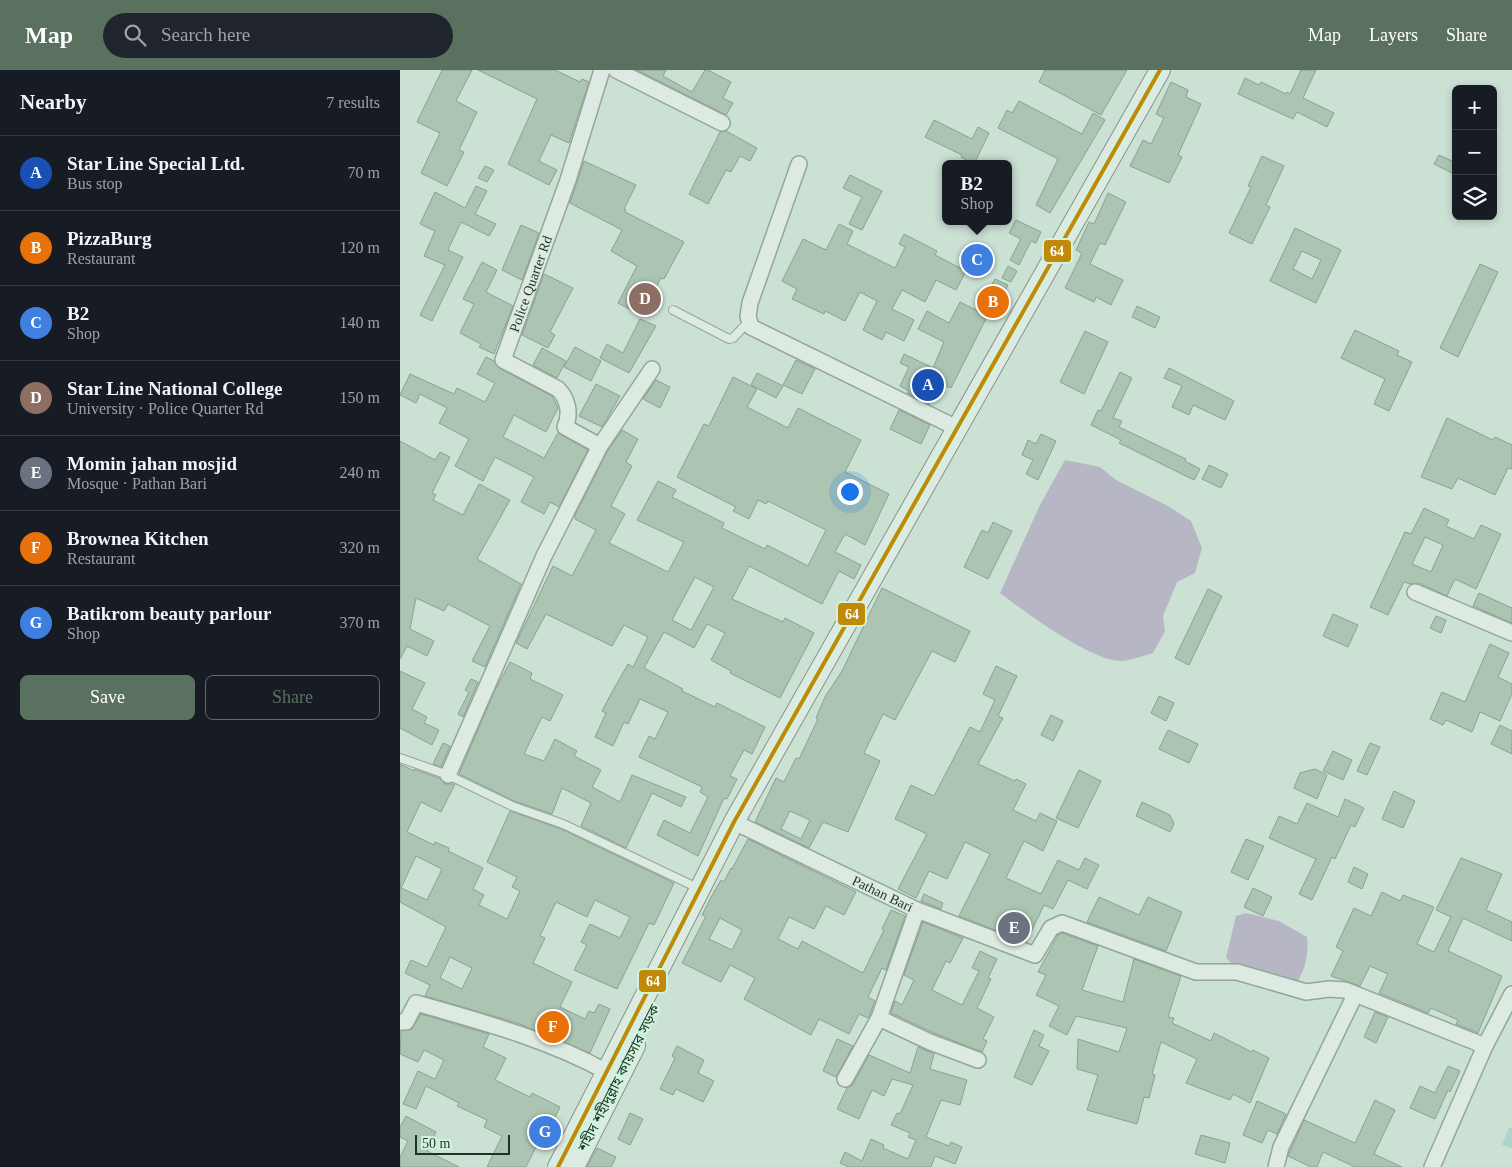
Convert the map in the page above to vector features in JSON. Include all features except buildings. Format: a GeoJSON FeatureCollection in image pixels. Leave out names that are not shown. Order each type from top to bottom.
{"type":"FeatureCollection","features":[{"type":"Feature","properties":{"kind":"main road","name":"শহীদ শহীদুল্লাহ কায়সার সড়ক"},"geometry":{"type":"LineString","coordinates":[[574,1167],[739,825],[957,428],[1160,70]]}},
{"type":"Feature","properties":{"kind":"main road","name":"শহীদ শহীদুল্লাহ কায়সার সড়ক"},"geometry":{"type":"LineString","coordinates":[[558,1167],[700,890],[1172,70]]}},
{"type":"Feature","properties":{"kind":"street","name":"Police Quarter Rd"},"geometry":{"type":"LineString","coordinates":[[600,446],[565,427],[570,412],[558,389],[503,360],[568,180],[602,70]]}},
{"type":"Feature","properties":{"kind":"street"},"geometry":{"type":"LineString","coordinates":[[616,70],[722,123]]}},
{"type":"Feature","properties":{"kind":"street"},"geometry":{"type":"LineString","coordinates":[[799,164],[750,303],[749,321],[751,327],[957,428]]}},
{"type":"Feature","properties":{"kind":"street"},"geometry":{"type":"LineString","coordinates":[[448,775],[531,583],[600,446],[652,370]]}},
{"type":"Feature","properties":{"kind":"street"},"geometry":{"type":"LineString","coordinates":[[1415,592],[1512,633]]}},
{"type":"Feature","properties":{"kind":"street","name":"Pathan Bari"},"geometry":{"type":"LineString","coordinates":[[739,825],[917,910],[1035,955],[1051,928],[1062,923],[1196,972],[1237,972],[1306,992],[1329,989],[1345,990],[1354,995]]}},
{"type":"Feature","properties":{"kind":"street"},"geometry":{"type":"LineString","coordinates":[[845,1079],[880,1018],[917,910]]}},
{"type":"Feature","properties":{"kind":"street"},"geometry":{"type":"LineString","coordinates":[[1276,1167],[1276,1159],[1285,1138],[1354,995],[1484,1046]]}},
{"type":"Feature","properties":{"kind":"street"},"geometry":{"type":"LineString","coordinates":[[1432,1167],[1484,1046],[1511,1002]]}},
{"type":"Feature","properties":{"kind":"street"},"geometry":{"type":"LineString","coordinates":[[400,1022],[406,1022],[416,1004],[541,1041],[573,1053],[607,1072]]}},
{"type":"Feature","properties":{"kind":"street"},"geometry":{"type":"LineString","coordinates":[[880,1018],[930,1042],[978,1060]]}},
{"type":"Feature","properties":{"kind":"lane"},"geometry":{"type":"LineString","coordinates":[[673,310],[728,340],[733,338],[749,321]]}},
{"type":"Feature","properties":{"kind":"lane"},"geometry":{"type":"LineString","coordinates":[[400,758],[448,775],[512,806],[572,828],[700,890]]}},
{"type":"Feature","properties":{"kind":"shaded area"},"geometry":{"type":"Polygon","coordinates":[[[1065,460],[1100,467],[1116,480],[1168,506],[1191,521],[1202,548],[1195,573],[1177,582],[1163,616],[1165,631],[1153,653],[1123,661],[1111,660],[1095,654],[1060,635],[1000,593],[1040,505],[1065,460]]]}},
{"type":"Feature","properties":{"kind":"shaded area"},"geometry":{"type":"Polygon","coordinates":[[[1246,913],[1279,921],[1307,937],[1306,963],[1295,986],[1238,970],[1226,958],[1236,916],[1246,913]]]}},
{"type":"Feature","properties":{"kind":"shaded area"},"geometry":{"type":"Polygon","coordinates":[[[1509,1128],[1512,1128],[1512,1148],[1502,1145],[1509,1128]]]}},
{"type":"Feature","properties":{"kind":"transit line","name":"64"},"geometry":{"type":"LineString","coordinates":[[558,1167],[734,822],[1160,70]]}},
{"type":"Feature","properties":{"kind":"place","name":"B2"},"geometry":{"type":"Point","coordinates":[977,260]}},
{"type":"Feature","properties":{"kind":"place","name":"Star Line National College"},"geometry":{"type":"Point","coordinates":[645,299]}},
{"type":"Feature","properties":{"kind":"place","name":"PizzaBurg"},"geometry":{"type":"Point","coordinates":[993,302]}},
{"type":"Feature","properties":{"kind":"place","name":"Star Line Special Ltd."},"geometry":{"type":"Point","coordinates":[928,385]}},
{"type":"Feature","properties":{"kind":"place","name":"Momin jahan mosjid"},"geometry":{"type":"Point","coordinates":[1014,928]}},
{"type":"Feature","properties":{"kind":"place","name":"Brownea Kitchen"},"geometry":{"type":"Point","coordinates":[553,1027]}},
{"type":"Feature","properties":{"kind":"place","name":"Batikrom beauty parlour"},"geometry":{"type":"Point","coordinates":[545,1132]}}]}
